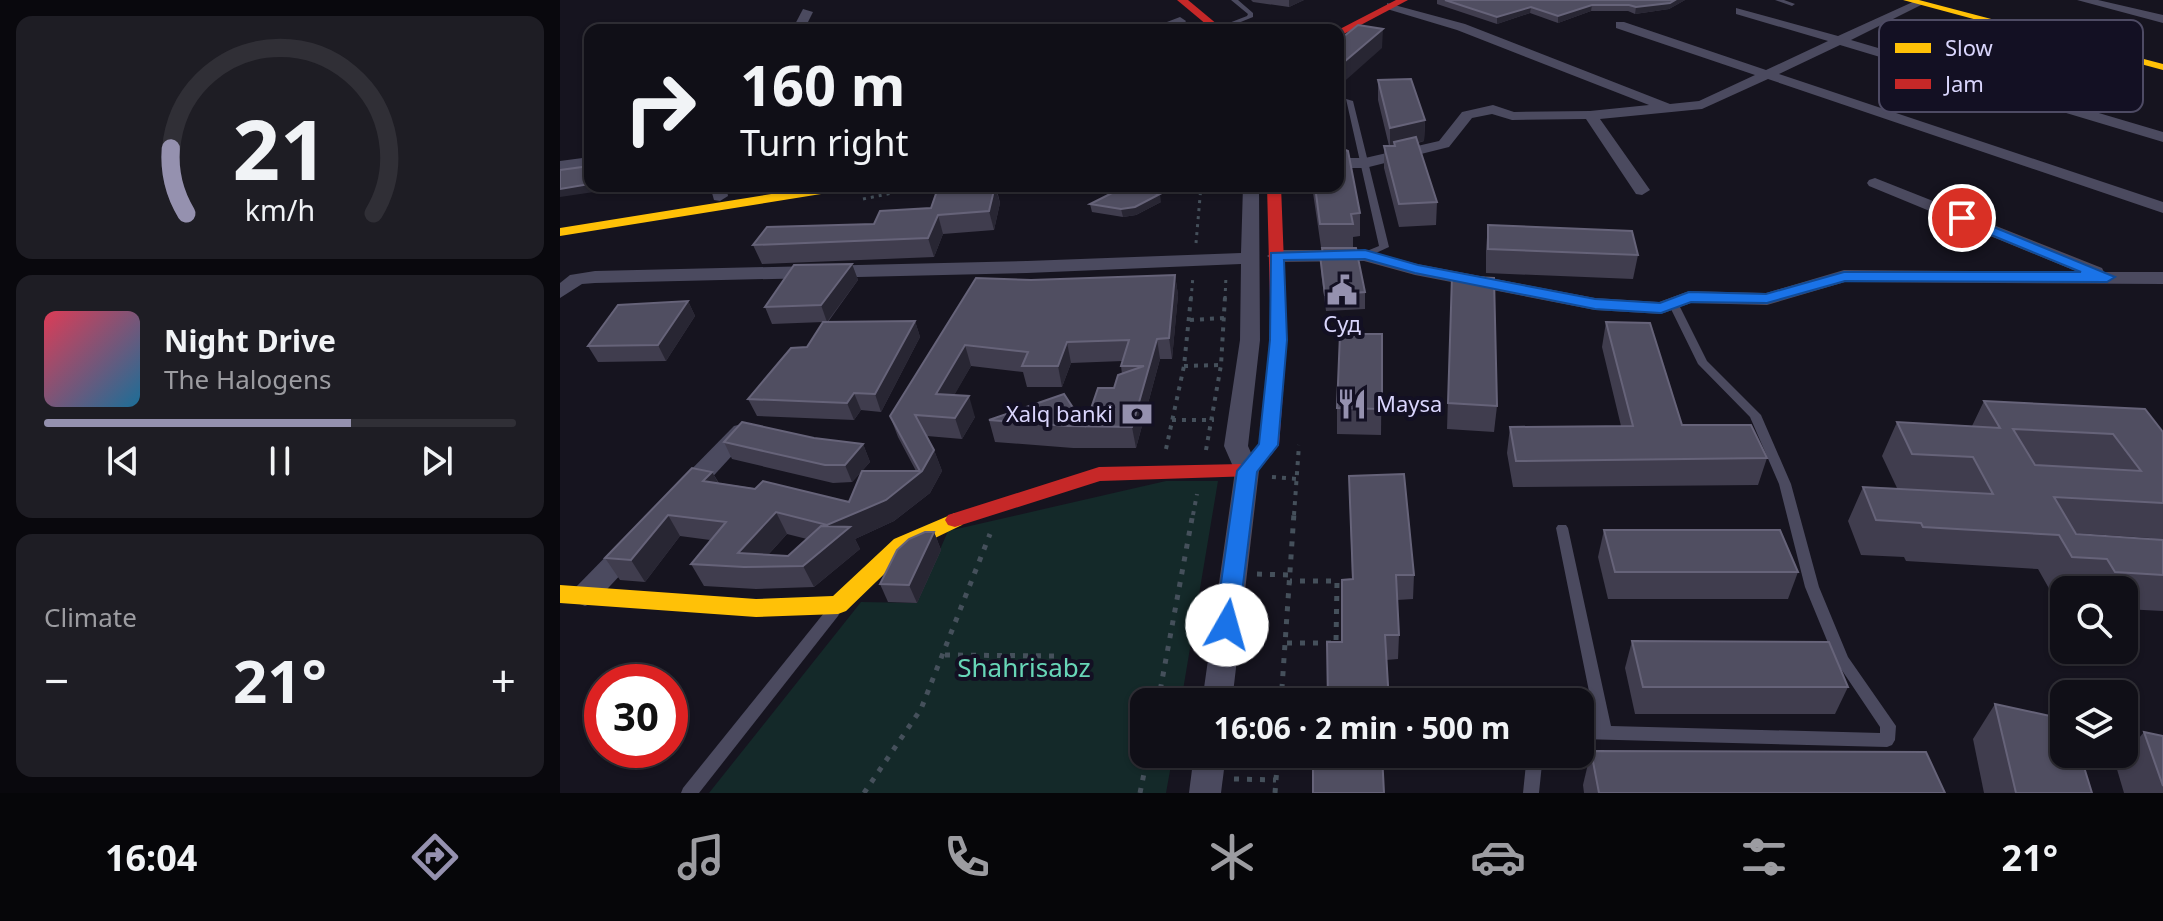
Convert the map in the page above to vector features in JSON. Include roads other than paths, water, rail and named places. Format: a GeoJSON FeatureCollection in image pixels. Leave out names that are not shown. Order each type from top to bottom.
{"type":"FeatureCollection","features":[{"type":"Feature","properties":{"kind":"main road"},"geometry":{"type":"LineString","coordinates":[[1921,1],[2002,20]]}},
{"type":"Feature","properties":{"kind":"main road"},"geometry":{"type":"LineString","coordinates":[[1921,1],[1991,20]]}},
{"type":"Feature","properties":{"kind":"main road"},"geometry":{"type":"LineString","coordinates":[[1334,24],[1391,2]]}},
{"type":"Feature","properties":{"kind":"main road"},"geometry":{"type":"LineString","coordinates":[[1344,30],[1391,2]]}},
{"type":"Feature","properties":{"kind":"main road"},"geometry":{"type":"LineString","coordinates":[[1180,15],[1203,24]]}},
{"type":"Feature","properties":{"kind":"main road"},"geometry":{"type":"LineString","coordinates":[[2143,53],[2163,58]]}},
{"type":"Feature","properties":{"kind":"main road"},"geometry":{"type":"LineString","coordinates":[[2143,62],[2163,67]]}},
{"type":"Feature","properties":{"kind":"main road"},"geometry":{"type":"LineString","coordinates":[[560,219],[713,192]]}},
{"type":"Feature","properties":{"kind":"main road"},"geometry":{"type":"LineString","coordinates":[[560,232],[809,192]]}},
{"type":"Feature","properties":{"kind":"main road"},"geometry":{"type":"LineString","coordinates":[[572,594],[756,608],[838,605],[901,545],[964,516],[1099,474],[1161,470],[1247,471],[1269,445],[1279,340],[1274,192]]}},
{"type":"Feature","properties":{"kind":"street"},"geometry":{"type":"LineString","coordinates":[[2083,0],[2163,19]]}},
{"type":"Feature","properties":{"kind":"street"},"geometry":{"type":"LineString","coordinates":[[1882,20],[1921,1]]}},
{"type":"Feature","properties":{"kind":"street"},"geometry":{"type":"LineString","coordinates":[[1391,2],[1669,108]]}},
{"type":"Feature","properties":{"kind":"street"},"geometry":{"type":"LineString","coordinates":[[1740,11],[1879,52]]}},
{"type":"Feature","properties":{"kind":"street"},"geometry":{"type":"LineString","coordinates":[[801,24],[807,12]]}},
{"type":"Feature","properties":{"kind":"street"},"geometry":{"type":"LineString","coordinates":[[1344,163],[1365,163],[1444,144],[1467,115],[1493,109],[1512,116],[1590,115],[1702,105],[1769,76],[1879,21]]}},
{"type":"Feature","properties":{"kind":"street"},"geometry":{"type":"LineString","coordinates":[[1620,25],[2163,208]]}},
{"type":"Feature","properties":{"kind":"street"},"geometry":{"type":"LineString","coordinates":[[2080,112],[2163,137]]}},
{"type":"Feature","properties":{"kind":"street"},"geometry":{"type":"LineString","coordinates":[[1590,115],[1642,190]]}},
{"type":"Feature","properties":{"kind":"street"},"geometry":{"type":"LineString","coordinates":[[560,166],[584,163]]}},
{"type":"Feature","properties":{"kind":"street"},"geometry":{"type":"LineString","coordinates":[[1875,183],[2107,277]]}},
{"type":"Feature","properties":{"kind":"street"},"geometry":{"type":"LineString","coordinates":[[1219,688],[1247,471],[1236,446],[1250,340],[1251,192]]}},
{"type":"Feature","properties":{"kind":"street"},"geometry":{"type":"LineString","coordinates":[[1276,256],[1365,255],[1415,269],[1595,304],[1661,308],[1689,297],[1767,299],[1844,276],[2163,278]]}},
{"type":"Feature","properties":{"kind":"street"},"geometry":{"type":"LineString","coordinates":[[560,292],[577,279],[595,277],[1027,267],[1250,258]]}},
{"type":"Feature","properties":{"kind":"street"},"geometry":{"type":"LineString","coordinates":[[669,507],[742,431]]}},
{"type":"Feature","properties":{"kind":"street"},"geometry":{"type":"LineString","coordinates":[[572,594],[648,529]]}},
{"type":"Feature","properties":{"kind":"lane"},"geometry":{"type":"LineString","coordinates":[[1233,24],[1251,14],[1234,0]]}},
{"type":"Feature","properties":{"kind":"lane"},"geometry":{"type":"LineString","coordinates":[[1778,0],[1792,4]]}},
{"type":"Feature","properties":{"kind":"lane"},"geometry":{"type":"LineString","coordinates":[[1349,101],[1384,247],[1365,255]]}},
{"type":"Feature","properties":{"kind":"lane"},"geometry":{"type":"LineString","coordinates":[[1594,732],[1887,740],[1888,726],[1842,660],[1812,587],[1785,484],[1755,415],[1702,362],[1673,303]]}},
{"type":"Feature","properties":{"kind":"lane"},"geometry":{"type":"LineString","coordinates":[[1562,528],[1605,732]]}},
{"type":"Feature","properties":{"kind":"lane"},"geometry":{"type":"LineString","coordinates":[[689,793],[838,605]]}},
{"type":"Feature","properties":{"kind":"lane"},"geometry":{"type":"LineString","coordinates":[[1531,793],[1534,768]]}},
{"type":"Feature","properties":{"kind":"place","name":"Суд"},"geometry":{"type":"Point","coordinates":[1342,290]}},
{"type":"Feature","properties":{"kind":"place","name":"Maysa"},"geometry":{"type":"Point","coordinates":[1352,404]}},
{"type":"Feature","properties":{"kind":"place","name":"Xalq banki"},"geometry":{"type":"Point","coordinates":[1137,414]}},
{"type":"Feature","properties":{"kind":"park label","name":"Shahrisabz"},"geometry":{"type":"Point","coordinates":[1024,668]}}]}
